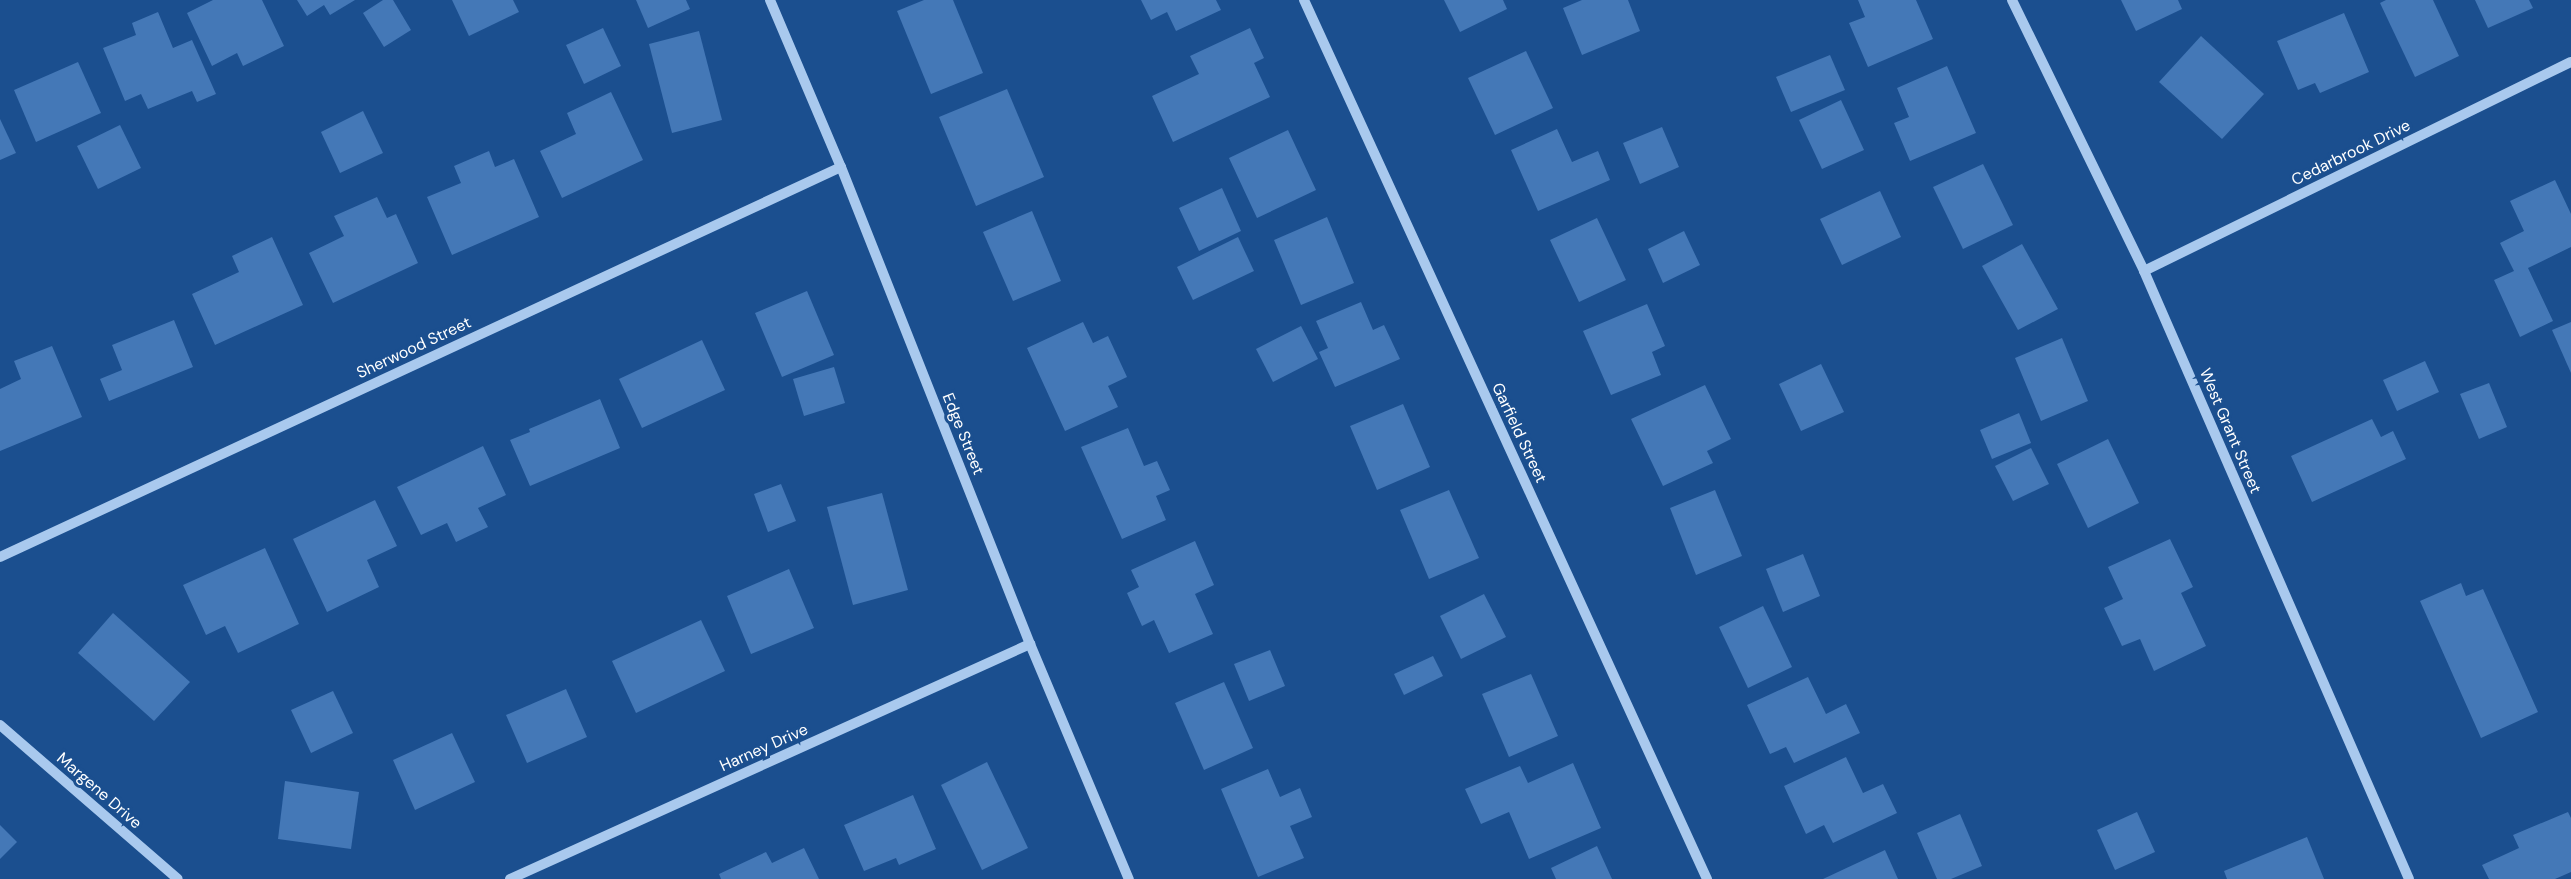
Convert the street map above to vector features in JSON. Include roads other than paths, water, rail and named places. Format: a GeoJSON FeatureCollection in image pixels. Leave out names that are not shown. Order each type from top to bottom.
{"type":"FeatureCollection","features":[{"type":"Feature","properties":{"kind":"street","name":"Edge Street"},"geometry":{"type":"LineString","coordinates":[[770,0],[841,167],[1030,644],[1129,879]]}},
{"type":"Feature","properties":{"kind":"street","name":"Garfield Street"},"geometry":{"type":"LineString","coordinates":[[1304,0],[1707,879]]}},
{"type":"Feature","properties":{"kind":"street","name":"West Grant Street"},"geometry":{"type":"LineString","coordinates":[[2012,0],[2144,271],[2409,879]]}},
{"type":"Feature","properties":{"kind":"street","name":"Cedarbrook Drive"},"geometry":{"type":"LineString","coordinates":[[2144,271],[2571,62]]}},
{"type":"Feature","properties":{"kind":"street","name":"Sherwood Street"},"geometry":{"type":"LineString","coordinates":[[0,557],[841,167]]}},
{"type":"Feature","properties":{"kind":"street","name":"Harney Drive"},"geometry":{"type":"LineString","coordinates":[[510,879],[1030,644]]}},
{"type":"Feature","properties":{"kind":"street","name":"Margene Drive"},"geometry":{"type":"LineString","coordinates":[[0,725],[178,879]]}}]}
